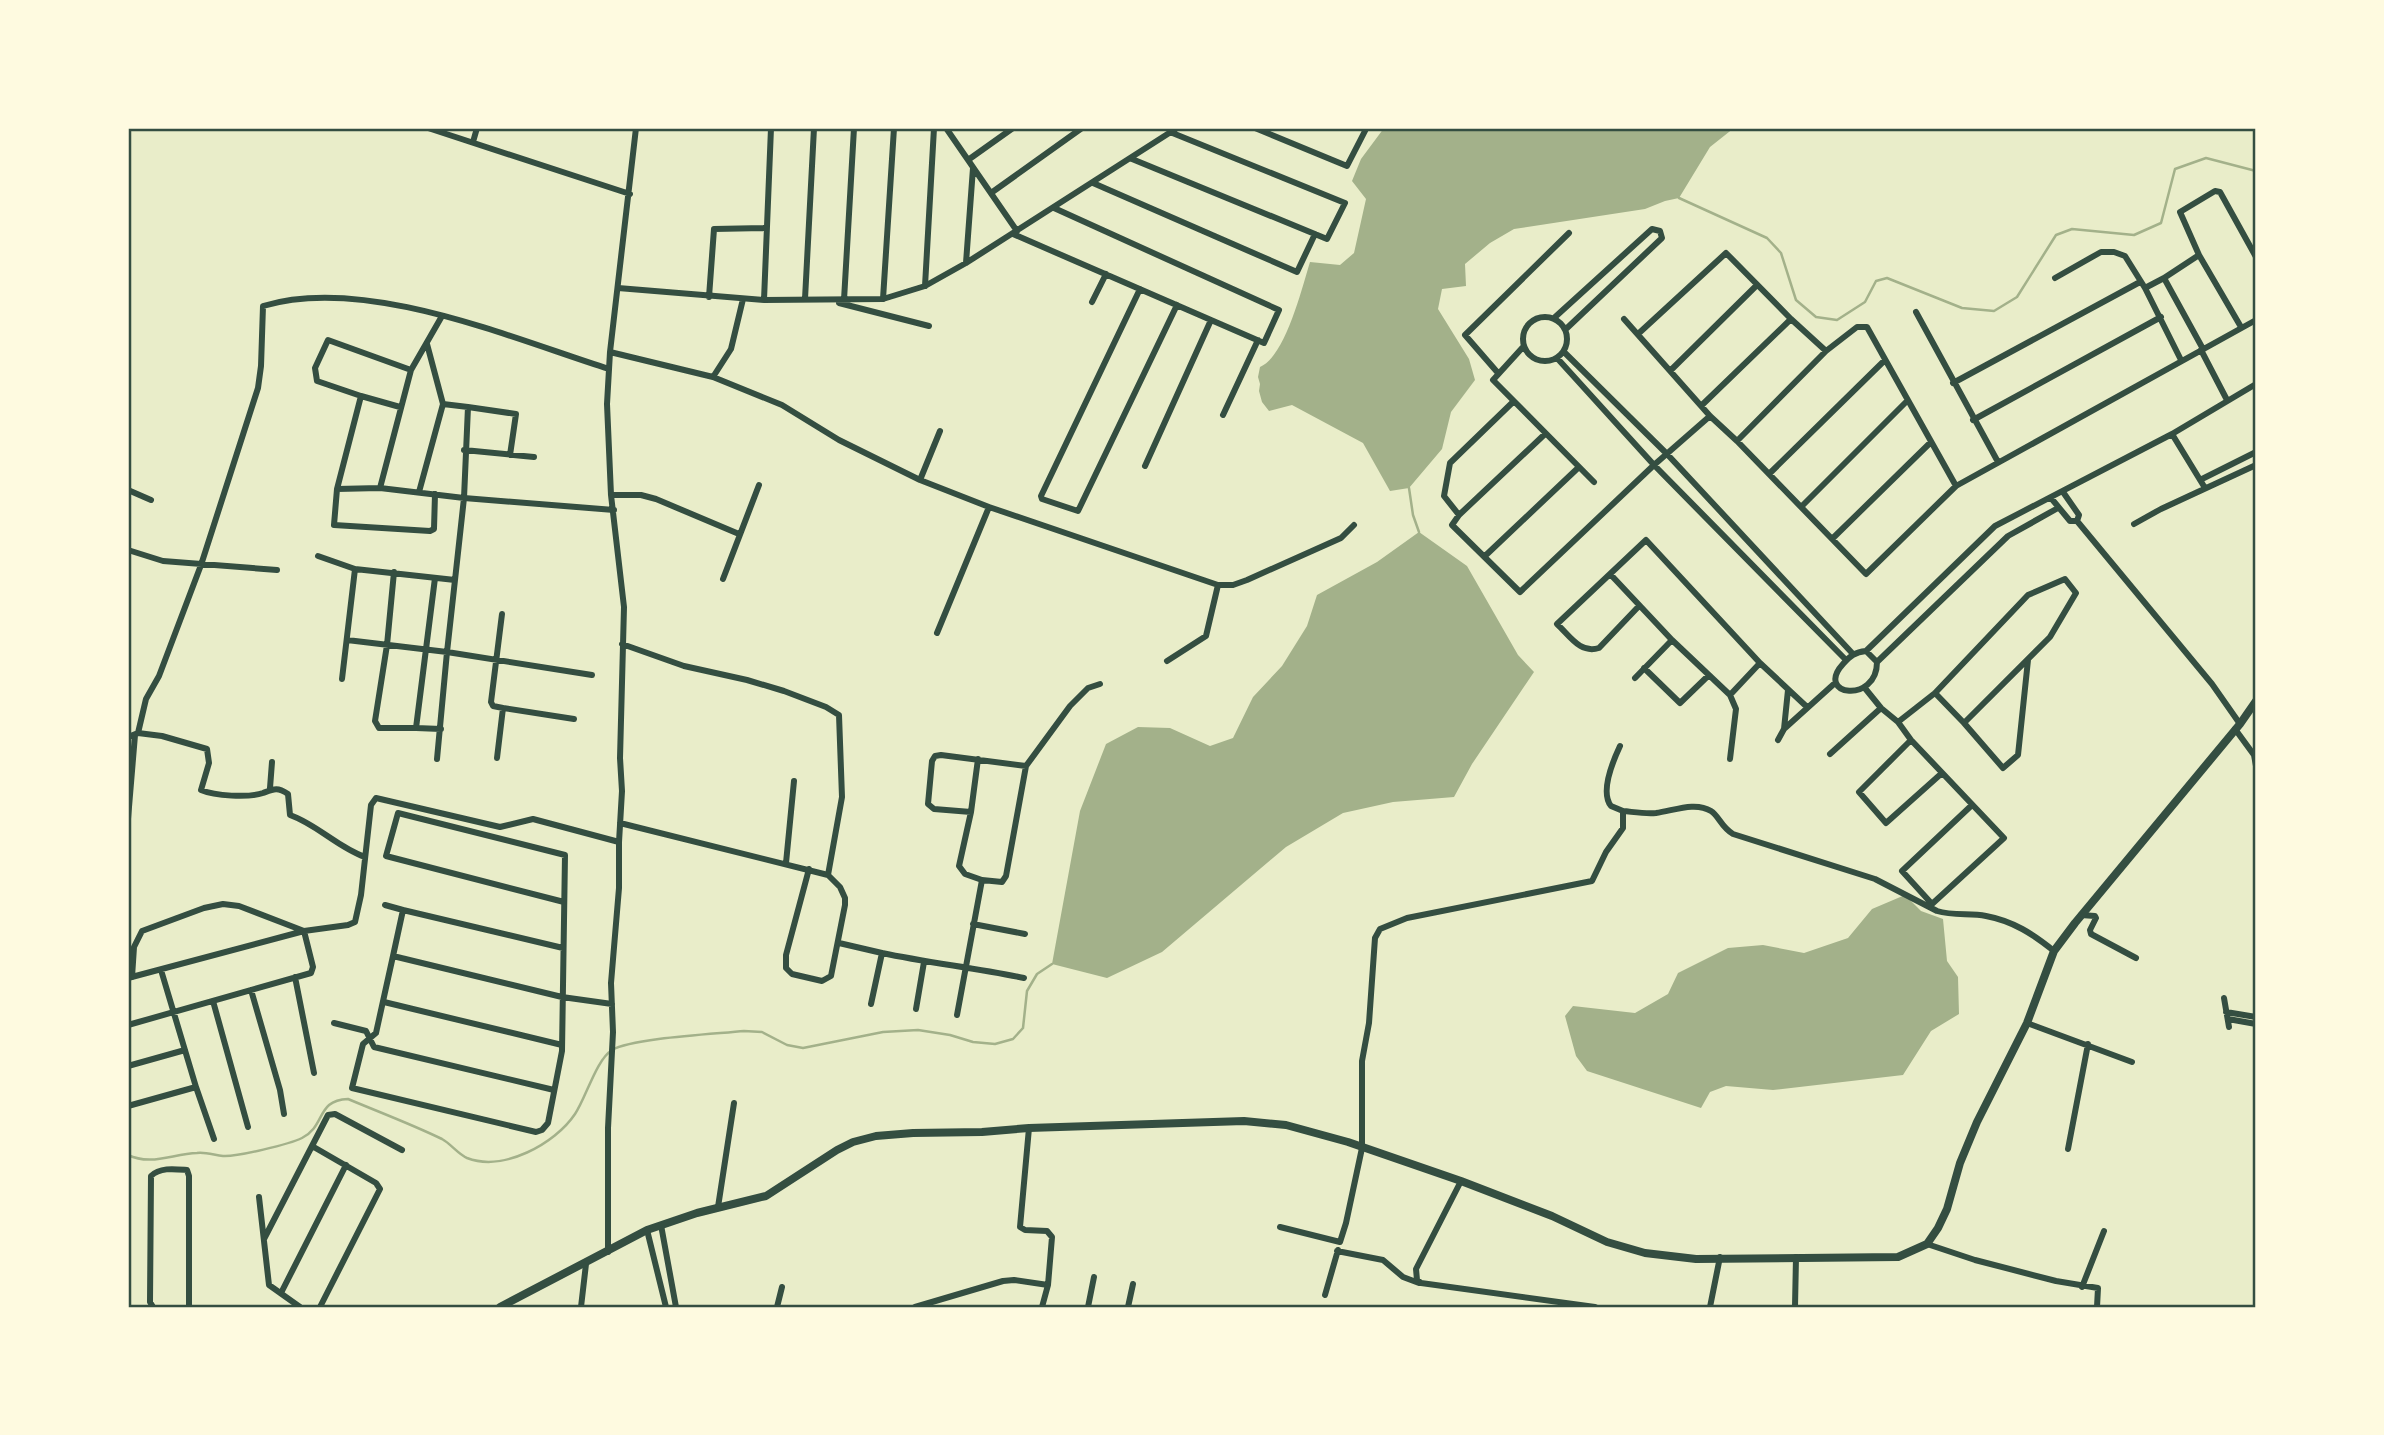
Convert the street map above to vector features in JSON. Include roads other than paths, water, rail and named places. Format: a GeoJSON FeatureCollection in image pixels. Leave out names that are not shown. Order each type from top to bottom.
{"type":"FeatureCollection","features":[{"type":"Feature","properties":{"kind":"street"},"geometry":{"type":"LineString","coordinates":[[428,128],[630,194]]}},
{"type":"Feature","properties":{"kind":"street"},"geometry":{"type":"LineString","coordinates":[[473,142],[477,128]]}},
{"type":"Feature","properties":{"kind":"street"},"geometry":{"type":"LineString","coordinates":[[608,1252],[607,1140],[613,1032],[611,983],[619,888],[624,607],[611,495],[607,404],[610,352],[636,128]]}},
{"type":"Feature","properties":{"kind":"street"},"geometry":{"type":"LineString","coordinates":[[764,300],[771,128]]}},
{"type":"Feature","properties":{"kind":"street"},"geometry":{"type":"LineString","coordinates":[[805,299],[814,128]]}},
{"type":"Feature","properties":{"kind":"street"},"geometry":{"type":"LineString","coordinates":[[844,300],[854,128]]}},
{"type":"Feature","properties":{"kind":"street"},"geometry":{"type":"LineString","coordinates":[[883,299],[894,128]]}},
{"type":"Feature","properties":{"kind":"street"},"geometry":{"type":"LineString","coordinates":[[925,286],[934,128]]}},
{"type":"Feature","properties":{"kind":"street"},"geometry":{"type":"LineString","coordinates":[[946,128],[1015,233],[1264,343],[1279,310],[1054,208]]}},
{"type":"Feature","properties":{"kind":"street"},"geometry":{"type":"LineString","coordinates":[[968,160],[1013,128]]}},
{"type":"Feature","properties":{"kind":"street"},"geometry":{"type":"LineString","coordinates":[[991,193],[1082,128]]}},
{"type":"Feature","properties":{"kind":"street"},"geometry":{"type":"LineString","coordinates":[[1255,128],[1347,166],[1366,128]]}},
{"type":"Feature","properties":{"kind":"street"},"geometry":{"type":"LineString","coordinates":[[618,288],[764,300],[883,299],[925,286],[966,264],[1173,130],[1345,203],[1327,239],[1132,159]]}},
{"type":"Feature","properties":{"kind":"street"},"geometry":{"type":"LineString","coordinates":[[966,264],[973,167]]}},
{"type":"Feature","properties":{"kind":"street"},"geometry":{"type":"LineString","coordinates":[[1093,183],[1297,272],[1315,234]]}},
{"type":"Feature","properties":{"kind":"street"},"geometry":{"type":"LineString","coordinates":[[2241,327],[2199,255],[2180,212],[2215,191],[2220,192],[2256,257]]}},
{"type":"Feature","properties":{"kind":"street"},"geometry":{"type":"LineString","coordinates":[[709,297],[715,229],[766,228]]}},
{"type":"Feature","properties":{"kind":"street"},"geometry":{"type":"LineString","coordinates":[[1554,318],[1652,229],[1660,231],[1662,238],[1566,329]]}},
{"type":"Feature","properties":{"kind":"street"},"geometry":{"type":"LineString","coordinates":[[1498,373],[1465,335],[1569,233]]}},
{"type":"Feature","properties":{"kind":"street"},"geometry":{"type":"LineString","coordinates":[[2056,278],[2101,252],[2108,251],[2125,256],[2161,317],[2181,360]]}},
{"type":"Feature","properties":{"kind":"street"},"geometry":{"type":"LineString","coordinates":[[1638,334],[1722,254],[1729,255],[1826,351]]}},
{"type":"Feature","properties":{"kind":"street"},"geometry":{"type":"LineString","coordinates":[[1953,383],[2142,285],[2164,278],[2199,255]]}},
{"type":"Feature","properties":{"kind":"street"},"geometry":{"type":"LineString","coordinates":[[1092,302],[1106,274]]}},
{"type":"Feature","properties":{"kind":"street"},"geometry":{"type":"LineString","coordinates":[[2164,278],[2227,400]]}},
{"type":"Feature","properties":{"kind":"street"},"geometry":{"type":"LineString","coordinates":[[1671,370],[1757,285]]}},
{"type":"Feature","properties":{"kind":"street"},"geometry":{"type":"LineString","coordinates":[[1140,289],[1041,496],[1042,499],[1078,511],[1177,305]]}},
{"type":"Feature","properties":{"kind":"street"},"geometry":{"type":"LineString","coordinates":[[128,819],[134,735],[201,565],[258,388],[263,306],[307,298],[342,298],[389,303],[442,316],[609,369]]}},
{"type":"Feature","properties":{"kind":"street"},"geometry":{"type":"LineString","coordinates":[[713,377],[731,349],[743,299]]}},
{"type":"Feature","properties":{"kind":"street"},"geometry":{"type":"LineString","coordinates":[[824,299],[929,326]]}},
{"type":"Feature","properties":{"kind":"street"},"geometry":{"type":"LineString","coordinates":[[1916,312],[1998,462]]}},
{"type":"Feature","properties":{"kind":"street"},"geometry":{"type":"LineString","coordinates":[[380,488],[411,370],[442,316]]}},
{"type":"Feature","properties":{"kind":"street"},"geometry":{"type":"LineString","coordinates":[[1541,316],[1554,318],[1566,329],[1568,341],[1564,352],[1557,358],[1544,362],[1532,358],[1523,347],[1522,334],[1529,322],[1541,316]]}},
{"type":"Feature","properties":{"kind":"street"},"geometry":{"type":"LineString","coordinates":[[1973,420],[2161,317]]}},
{"type":"Feature","properties":{"kind":"street"},"geometry":{"type":"LineString","coordinates":[[1624,319],[1710,415],[1866,574],[1956,486],[2256,320]]}},
{"type":"Feature","properties":{"kind":"street"},"geometry":{"type":"LineString","coordinates":[[1702,405],[1791,319]]}},
{"type":"Feature","properties":{"kind":"street"},"geometry":{"type":"LineString","coordinates":[[1145,466],[1211,320]]}},
{"type":"Feature","properties":{"kind":"street"},"geometry":{"type":"LineString","coordinates":[[1737,441],[1826,351],[1857,327],[1867,327],[1956,486]]}},
{"type":"Feature","properties":{"kind":"street"},"geometry":{"type":"LineString","coordinates":[[400,407],[361,396],[315,378],[315,368],[327,340],[411,370]]}},
{"type":"Feature","properties":{"kind":"street"},"geometry":{"type":"LineString","coordinates":[[1223,415],[1258,340]]}},
{"type":"Feature","properties":{"kind":"street"},"geometry":{"type":"LineString","coordinates":[[419,492],[443,404],[427,344]]}},
{"type":"Feature","properties":{"kind":"street"},"geometry":{"type":"LineString","coordinates":[[1523,347],[1493,380],[1594,482]]}},
{"type":"Feature","properties":{"kind":"street"},"geometry":{"type":"LineString","coordinates":[[610,352],[713,377],[782,405],[839,440],[920,480],[989,507],[1218,585],[1233,585],[1290,562],[1341,538],[1354,525]]}},
{"type":"Feature","properties":{"kind":"street"},"geometry":{"type":"LineString","coordinates":[[1564,352],[1667,454],[1853,654]]}},
{"type":"Feature","properties":{"kind":"street"},"geometry":{"type":"LineString","coordinates":[[1557,358],[1654,465],[1846,660]]}},
{"type":"Feature","properties":{"kind":"street"},"geometry":{"type":"LineString","coordinates":[[1769,474],[1885,360]]}},
{"type":"Feature","properties":{"kind":"street"},"geometry":{"type":"LineString","coordinates":[[1778,740],[1784,729],[1835,683],[1839,668],[1846,660],[1853,654],[1866,651],[1995,526],[2172,434],[2256,384]]}},
{"type":"Feature","properties":{"kind":"street"},"geometry":{"type":"LineString","coordinates":[[361,396],[337,489],[333,522],[335,525],[430,531],[434,528],[435,494]]}},
{"type":"Feature","properties":{"kind":"street"},"geometry":{"type":"LineString","coordinates":[[1801,507],[1908,401]]}},
{"type":"Feature","properties":{"kind":"street"},"geometry":{"type":"LineString","coordinates":[[1459,515],[1444,496],[1450,463],[1513,402]]}},
{"type":"Feature","properties":{"kind":"street"},"geometry":{"type":"LineString","coordinates":[[443,404],[516,414],[510,455]]}},
{"type":"Feature","properties":{"kind":"street"},"geometry":{"type":"LineString","coordinates":[[437,759],[464,498],[464,450],[468,407]]}},
{"type":"Feature","properties":{"kind":"street"},"geometry":{"type":"LineString","coordinates":[[1545,434],[1459,515],[1452,525],[1521,592],[1710,415]]}},
{"type":"Feature","properties":{"kind":"street"},"geometry":{"type":"LineString","coordinates":[[920,480],[940,431]]}},
{"type":"Feature","properties":{"kind":"street"},"geometry":{"type":"LineString","coordinates":[[2172,434],[2205,488]]}},
{"type":"Feature","properties":{"kind":"street"},"geometry":{"type":"LineString","coordinates":[[1832,539],[1930,443]]}},
{"type":"Feature","properties":{"kind":"street"},"geometry":{"type":"LineString","coordinates":[[464,450],[534,457]]}},
{"type":"Feature","properties":{"kind":"street"},"geometry":{"type":"LineString","coordinates":[[2200,480],[2256,452]]}},
{"type":"Feature","properties":{"kind":"street"},"geometry":{"type":"LineString","coordinates":[[2134,524],[2256,465]]}},
{"type":"Feature","properties":{"kind":"street"},"geometry":{"type":"LineString","coordinates":[[1485,556],[1579,467]]}},
{"type":"Feature","properties":{"kind":"street"},"geometry":{"type":"LineString","coordinates":[[723,579],[758,485]]}},
{"type":"Feature","properties":{"kind":"street"},"geometry":{"type":"LineString","coordinates":[[337,489],[380,488],[614,510]]}},
{"type":"Feature","properties":{"kind":"street"},"geometry":{"type":"LineString","coordinates":[[128,490],[151,500]]}},
{"type":"Feature","properties":{"kind":"street"},"geometry":{"type":"LineString","coordinates":[[2063,492],[2079,516],[2077,521]]}},
{"type":"Feature","properties":{"kind":"street"},"geometry":{"type":"LineString","coordinates":[[611,495],[641,495],[656,499],[739,534]]}},
{"type":"Feature","properties":{"kind":"street"},"geometry":{"type":"LineString","coordinates":[[2052,498],[2070,521],[2077,521]]}},
{"type":"Feature","properties":{"kind":"street"},"geometry":{"type":"LineString","coordinates":[[937,633],[989,507]]}},
{"type":"Feature","properties":{"kind":"street"},"geometry":{"type":"LineString","coordinates":[[1835,683],[1839,689],[1848,692],[1864,687],[1875,674],[1877,662],[2008,536],[2058,508]]}},
{"type":"Feature","properties":{"kind":"street"},"geometry":{"type":"LineString","coordinates":[[2077,521],[2212,684],[2254,755],[2256,766]]}},
{"type":"Feature","properties":{"kind":"street"},"geometry":{"type":"LineString","coordinates":[[1639,606],[1599,648],[1590,650],[1582,648],[1557,624],[1646,540],[1760,663],[1807,707]]}},
{"type":"Feature","properties":{"kind":"street"},"geometry":{"type":"LineString","coordinates":[[128,550],[163,561],[277,570]]}},
{"type":"Feature","properties":{"kind":"street"},"geometry":{"type":"LineString","coordinates":[[318,555],[355,569],[455,580]]}},
{"type":"Feature","properties":{"kind":"street"},"geometry":{"type":"LineString","coordinates":[[342,679],[355,569]]}},
{"type":"Feature","properties":{"kind":"street"},"geometry":{"type":"LineString","coordinates":[[394,572],[376,726],[385,729],[441,729]]}},
{"type":"Feature","properties":{"kind":"street"},"geometry":{"type":"LineString","coordinates":[[1611,575],[1672,640],[1730,695],[1736,709],[1730,759]]}},
{"type":"Feature","properties":{"kind":"street"},"geometry":{"type":"LineString","coordinates":[[416,728],[435,578]]}},
{"type":"Feature","properties":{"kind":"street"},"geometry":{"type":"LineString","coordinates":[[1898,722],[1935,693],[2028,595],[2065,579],[2076,593],[2050,637],[1964,723]]}},
{"type":"Feature","properties":{"kind":"street"},"geometry":{"type":"LineString","coordinates":[[1167,661],[1206,636],[1218,585]]}},
{"type":"Feature","properties":{"kind":"street"},"geometry":{"type":"LineString","coordinates":[[502,614],[491,704],[574,719]]}},
{"type":"Feature","properties":{"kind":"street"},"geometry":{"type":"LineString","coordinates":[[347,640],[365,640],[592,675]]}},
{"type":"Feature","properties":{"kind":"street"},"geometry":{"type":"LineString","coordinates":[[1635,678],[1672,640]]}},
{"type":"Feature","properties":{"kind":"street"},"geometry":{"type":"LineString","coordinates":[[622,644],[684,666],[784,691],[826,707],[839,715],[842,797],[828,874]]}},
{"type":"Feature","properties":{"kind":"street"},"geometry":{"type":"LineString","coordinates":[[1866,651],[1877,662]]}},
{"type":"Feature","properties":{"kind":"street"},"geometry":{"type":"LineString","coordinates":[[1935,693],[2003,768],[2018,755],[2028,660]]}},
{"type":"Feature","properties":{"kind":"street"},"geometry":{"type":"LineString","coordinates":[[1730,695],[1760,663]]}},
{"type":"Feature","properties":{"kind":"street"},"geometry":{"type":"LineString","coordinates":[[1644,668],[1680,703],[1709,675]]}},
{"type":"Feature","properties":{"kind":"street"},"geometry":{"type":"LineString","coordinates":[[978,759],[971,812],[958,866],[965,874],[982,880],[1002,881],[1006,876],[1026,766],[1070,706],[1088,688],[1100,684]]}},
{"type":"Feature","properties":{"kind":"street"},"geometry":{"type":"LineString","coordinates":[[1864,687],[2004,838],[1932,904],[1902,872],[1972,804]]}},
{"type":"Feature","properties":{"kind":"street"},"geometry":{"type":"LineString","coordinates":[[1784,729],[1788,690]]}},
{"type":"Feature","properties":{"kind":"street"},"geometry":{"type":"LineString","coordinates":[[500,1307],[648,1230],[718,1207],[766,1196],[853,1142],[876,1136],[913,1133],[1029,1128],[1244,1121],[1305,1128],[1461,1181],[1552,1216],[1586,1234],[1624,1248],[1673,1257],[1898,1257],[1927,1244],[1938,1228],[1947,1209],[1959,1163],[2027,1023],[2054,951],[2238,727],[2256,701]]}},
{"type":"Feature","properties":{"kind":"street"},"geometry":{"type":"LineString","coordinates":[[496,758],[503,708]]}},
{"type":"Feature","properties":{"kind":"street"},"geometry":{"type":"LineString","coordinates":[[1830,754],[1881,708]]}},
{"type":"Feature","properties":{"kind":"street"},"geometry":{"type":"LineString","coordinates":[[134,735],[162,736],[207,749],[209,763],[201,790],[220,795],[244,795],[263,793],[270,788],[280,789],[288,794],[290,815],[309,822],[347,850],[365,857]]}},
{"type":"Feature","properties":{"kind":"street"},"geometry":{"type":"LineString","coordinates":[[1911,740],[1859,792],[1886,823],[1942,772]]}},
{"type":"Feature","properties":{"kind":"street"},"geometry":{"type":"LineString","coordinates":[[1620,746],[1606,795],[1611,806],[1623,811],[1657,813],[1704,808],[1712,811],[1724,829],[1732,834],[1875,879],[1937,911],[2003,920],[2030,932],[2054,951]]}},
{"type":"Feature","properties":{"kind":"street"},"geometry":{"type":"LineString","coordinates":[[971,812],[934,809],[930,806],[928,801],[932,761],[935,757],[941,755],[1026,766]]}},
{"type":"Feature","properties":{"kind":"street"},"geometry":{"type":"LineString","coordinates":[[270,788],[272,762]]}},
{"type":"Feature","properties":{"kind":"street"},"geometry":{"type":"LineString","coordinates":[[786,863],[794,781]]}},
{"type":"Feature","properties":{"kind":"street"},"geometry":{"type":"LineString","coordinates":[[304,932],[239,906],[223,904],[204,908],[139,933],[130,977],[304,932],[355,922],[361,895],[371,804],[376,798],[500,827],[533,819],[598,834],[619,842]]}},
{"type":"Feature","properties":{"kind":"street"},"geometry":{"type":"LineString","coordinates":[[1325,1295],[1362,1148],[1362,1061],[1369,1023],[1375,938],[1380,929],[1407,918],[1592,881],[1606,852],[1623,828],[1623,811]]}},
{"type":"Feature","properties":{"kind":"street"},"geometry":{"type":"LineString","coordinates":[[403,909],[376,1033],[363,1044],[352,1088],[536,1132],[548,1123],[562,1045],[565,855],[398,813],[386,856],[564,902]]}},
{"type":"Feature","properties":{"kind":"street"},"geometry":{"type":"LineString","coordinates":[[620,823],[786,863],[809,869],[828,874],[840,887],[845,898],[831,976],[822,981],[792,974],[786,968],[786,955],[809,869]]}},
{"type":"Feature","properties":{"kind":"street"},"geometry":{"type":"LineString","coordinates":[[957,1015],[982,880]]}},
{"type":"Feature","properties":{"kind":"street"},"geometry":{"type":"LineString","coordinates":[[385,905],[563,948]]}},
{"type":"Feature","properties":{"kind":"street"},"geometry":{"type":"LineString","coordinates":[[2081,915],[2095,916],[2096,920],[2089,932],[2136,958]]}},
{"type":"Feature","properties":{"kind":"street"},"geometry":{"type":"LineString","coordinates":[[973,924],[1024,934]]}},
{"type":"Feature","properties":{"kind":"street"},"geometry":{"type":"LineString","coordinates":[[128,1025],[313,971],[304,932]]}},
{"type":"Feature","properties":{"kind":"street"},"geometry":{"type":"LineString","coordinates":[[839,943],[924,962],[965,966],[1024,978]]}},
{"type":"Feature","properties":{"kind":"street"},"geometry":{"type":"LineString","coordinates":[[872,1004],[882,953]]}},
{"type":"Feature","properties":{"kind":"street"},"geometry":{"type":"LineString","coordinates":[[393,956],[562,997],[612,1004]]}},
{"type":"Feature","properties":{"kind":"street"},"geometry":{"type":"LineString","coordinates":[[916,1009],[924,962]]}},
{"type":"Feature","properties":{"kind":"street"},"geometry":{"type":"LineString","coordinates":[[161,970],[214,1139]]}},
{"type":"Feature","properties":{"kind":"street"},"geometry":{"type":"LineString","coordinates":[[295,977],[314,1073]]}},
{"type":"Feature","properties":{"kind":"street"},"geometry":{"type":"LineString","coordinates":[[251,990],[280,1090],[284,1114]]}},
{"type":"Feature","properties":{"kind":"street"},"geometry":{"type":"LineString","coordinates":[[2224,998],[2228,1020]]}},
{"type":"Feature","properties":{"kind":"street"},"geometry":{"type":"LineString","coordinates":[[213,1001],[248,1127]]}},
{"type":"Feature","properties":{"kind":"street"},"geometry":{"type":"LineString","coordinates":[[384,1002],[562,1045]]}},
{"type":"Feature","properties":{"kind":"street"},"geometry":{"type":"LineString","coordinates":[[2228,1020],[2256,1017]]}},
{"type":"Feature","properties":{"kind":"street"},"geometry":{"type":"LineString","coordinates":[[2228,1020],[2256,1024]]}},
{"type":"Feature","properties":{"kind":"street"},"geometry":{"type":"LineString","coordinates":[[334,1023],[366,1031],[374,1047],[555,1090]]}},
{"type":"Feature","properties":{"kind":"street"},"geometry":{"type":"LineString","coordinates":[[2027,1023],[2132,1062]]}},
{"type":"Feature","properties":{"kind":"street"},"geometry":{"type":"LineString","coordinates":[[2068,1149],[2084,1078],[2088,1044]]}},
{"type":"Feature","properties":{"kind":"street"},"geometry":{"type":"LineString","coordinates":[[128,1066],[185,1050]]}},
{"type":"Feature","properties":{"kind":"street"},"geometry":{"type":"LineString","coordinates":[[128,1106],[196,1087]]}},
{"type":"Feature","properties":{"kind":"street"},"geometry":{"type":"LineString","coordinates":[[718,1207],[734,1103]]}},
{"type":"Feature","properties":{"kind":"street"},"geometry":{"type":"LineString","coordinates":[[264,1239],[326,1117],[332,1114],[402,1150]]}},
{"type":"Feature","properties":{"kind":"street"},"geometry":{"type":"LineString","coordinates":[[1029,1128],[1020,1227],[1051,1234],[1048,1285],[1042,1307]]}},
{"type":"Feature","properties":{"kind":"street"},"geometry":{"type":"LineString","coordinates":[[312,1146],[376,1183],[380,1189],[378,1198],[320,1307]]}},
{"type":"Feature","properties":{"kind":"street"},"geometry":{"type":"LineString","coordinates":[[281,1293],[346,1165]]}},
{"type":"Feature","properties":{"kind":"street"},"geometry":{"type":"LineString","coordinates":[[153,1307],[150,1302],[151,1176],[167,1170],[187,1170],[189,1176],[189,1307]]}},
{"type":"Feature","properties":{"kind":"street"},"geometry":{"type":"LineString","coordinates":[[1421,1283],[1415,1276],[1416,1269],[1461,1181]]}},
{"type":"Feature","properties":{"kind":"street"},"geometry":{"type":"LineString","coordinates":[[259,1197],[269,1285],[300,1307]]}},
{"type":"Feature","properties":{"kind":"street"},"geometry":{"type":"LineString","coordinates":[[661,1225],[676,1307]]}},
{"type":"Feature","properties":{"kind":"street"},"geometry":{"type":"LineString","coordinates":[[1280,1227],[1340,1242]]}},
{"type":"Feature","properties":{"kind":"street"},"geometry":{"type":"LineString","coordinates":[[648,1230],[666,1307]]}},
{"type":"Feature","properties":{"kind":"street"},"geometry":{"type":"LineString","coordinates":[[2082,1287],[2104,1231]]}},
{"type":"Feature","properties":{"kind":"street"},"geometry":{"type":"LineString","coordinates":[[1927,1244],[1975,1260],[2099,1289],[2097,1307]]}},
{"type":"Feature","properties":{"kind":"street"},"geometry":{"type":"LineString","coordinates":[[1337,1251],[1384,1260],[1403,1277],[1421,1283],[1595,1307]]}},
{"type":"Feature","properties":{"kind":"street"},"geometry":{"type":"LineString","coordinates":[[1710,1307],[1720,1257]]}},
{"type":"Feature","properties":{"kind":"street"},"geometry":{"type":"LineString","coordinates":[[1796,1258],[1796,1307]]}},
{"type":"Feature","properties":{"kind":"street"},"geometry":{"type":"LineString","coordinates":[[581,1307],[586,1264]]}},
{"type":"Feature","properties":{"kind":"street"},"geometry":{"type":"LineString","coordinates":[[1088,1307],[1094,1277]]}},
{"type":"Feature","properties":{"kind":"street"},"geometry":{"type":"LineString","coordinates":[[915,1307],[1009,1280],[1048,1285]]}},
{"type":"Feature","properties":{"kind":"street"},"geometry":{"type":"LineString","coordinates":[[1128,1307],[1133,1284]]}},
{"type":"Feature","properties":{"kind":"street"},"geometry":{"type":"LineString","coordinates":[[777,1307],[782,1287]]}},
{"type":"Feature","properties":{"kind":"street"},"geometry":{"type":"LineString","coordinates":[[934,1307],[938,1300]]}},
{"type":"Feature","properties":{"kind":"waterway"},"geometry":{"type":"LineString","coordinates":[[1679,198],[1767,238],[1781,253],[1796,300],[1816,317],[1837,320],[1865,302],[1876,281],[1887,278],[1962,308],[1994,311],[2017,297],[2056,235],[2072,229],[2134,235],[2161,223],[2175,169],[2206,158],[2256,171]]}},
{"type":"Feature","properties":{"kind":"waterway"},"geometry":{"type":"LineString","coordinates":[[1409,488],[1419,532]]}},
{"type":"Feature","properties":{"kind":"waterway"},"geometry":{"type":"LineString","coordinates":[[128,1155],[145,1159],[200,1153],[230,1156],[275,1147],[310,1133],[331,1104],[348,1099],[442,1139],[467,1158],[481,1161],[512,1158],[542,1145],[566,1125],[575,1114],[606,1055],[623,1046],[638,1042],[744,1031],[762,1032],[787,1045],[803,1048],[883,1032],[918,1030],[995,1044],[1013,1039],[1023,1028],[1027,991],[1037,974],[1052,964]]}}]}
